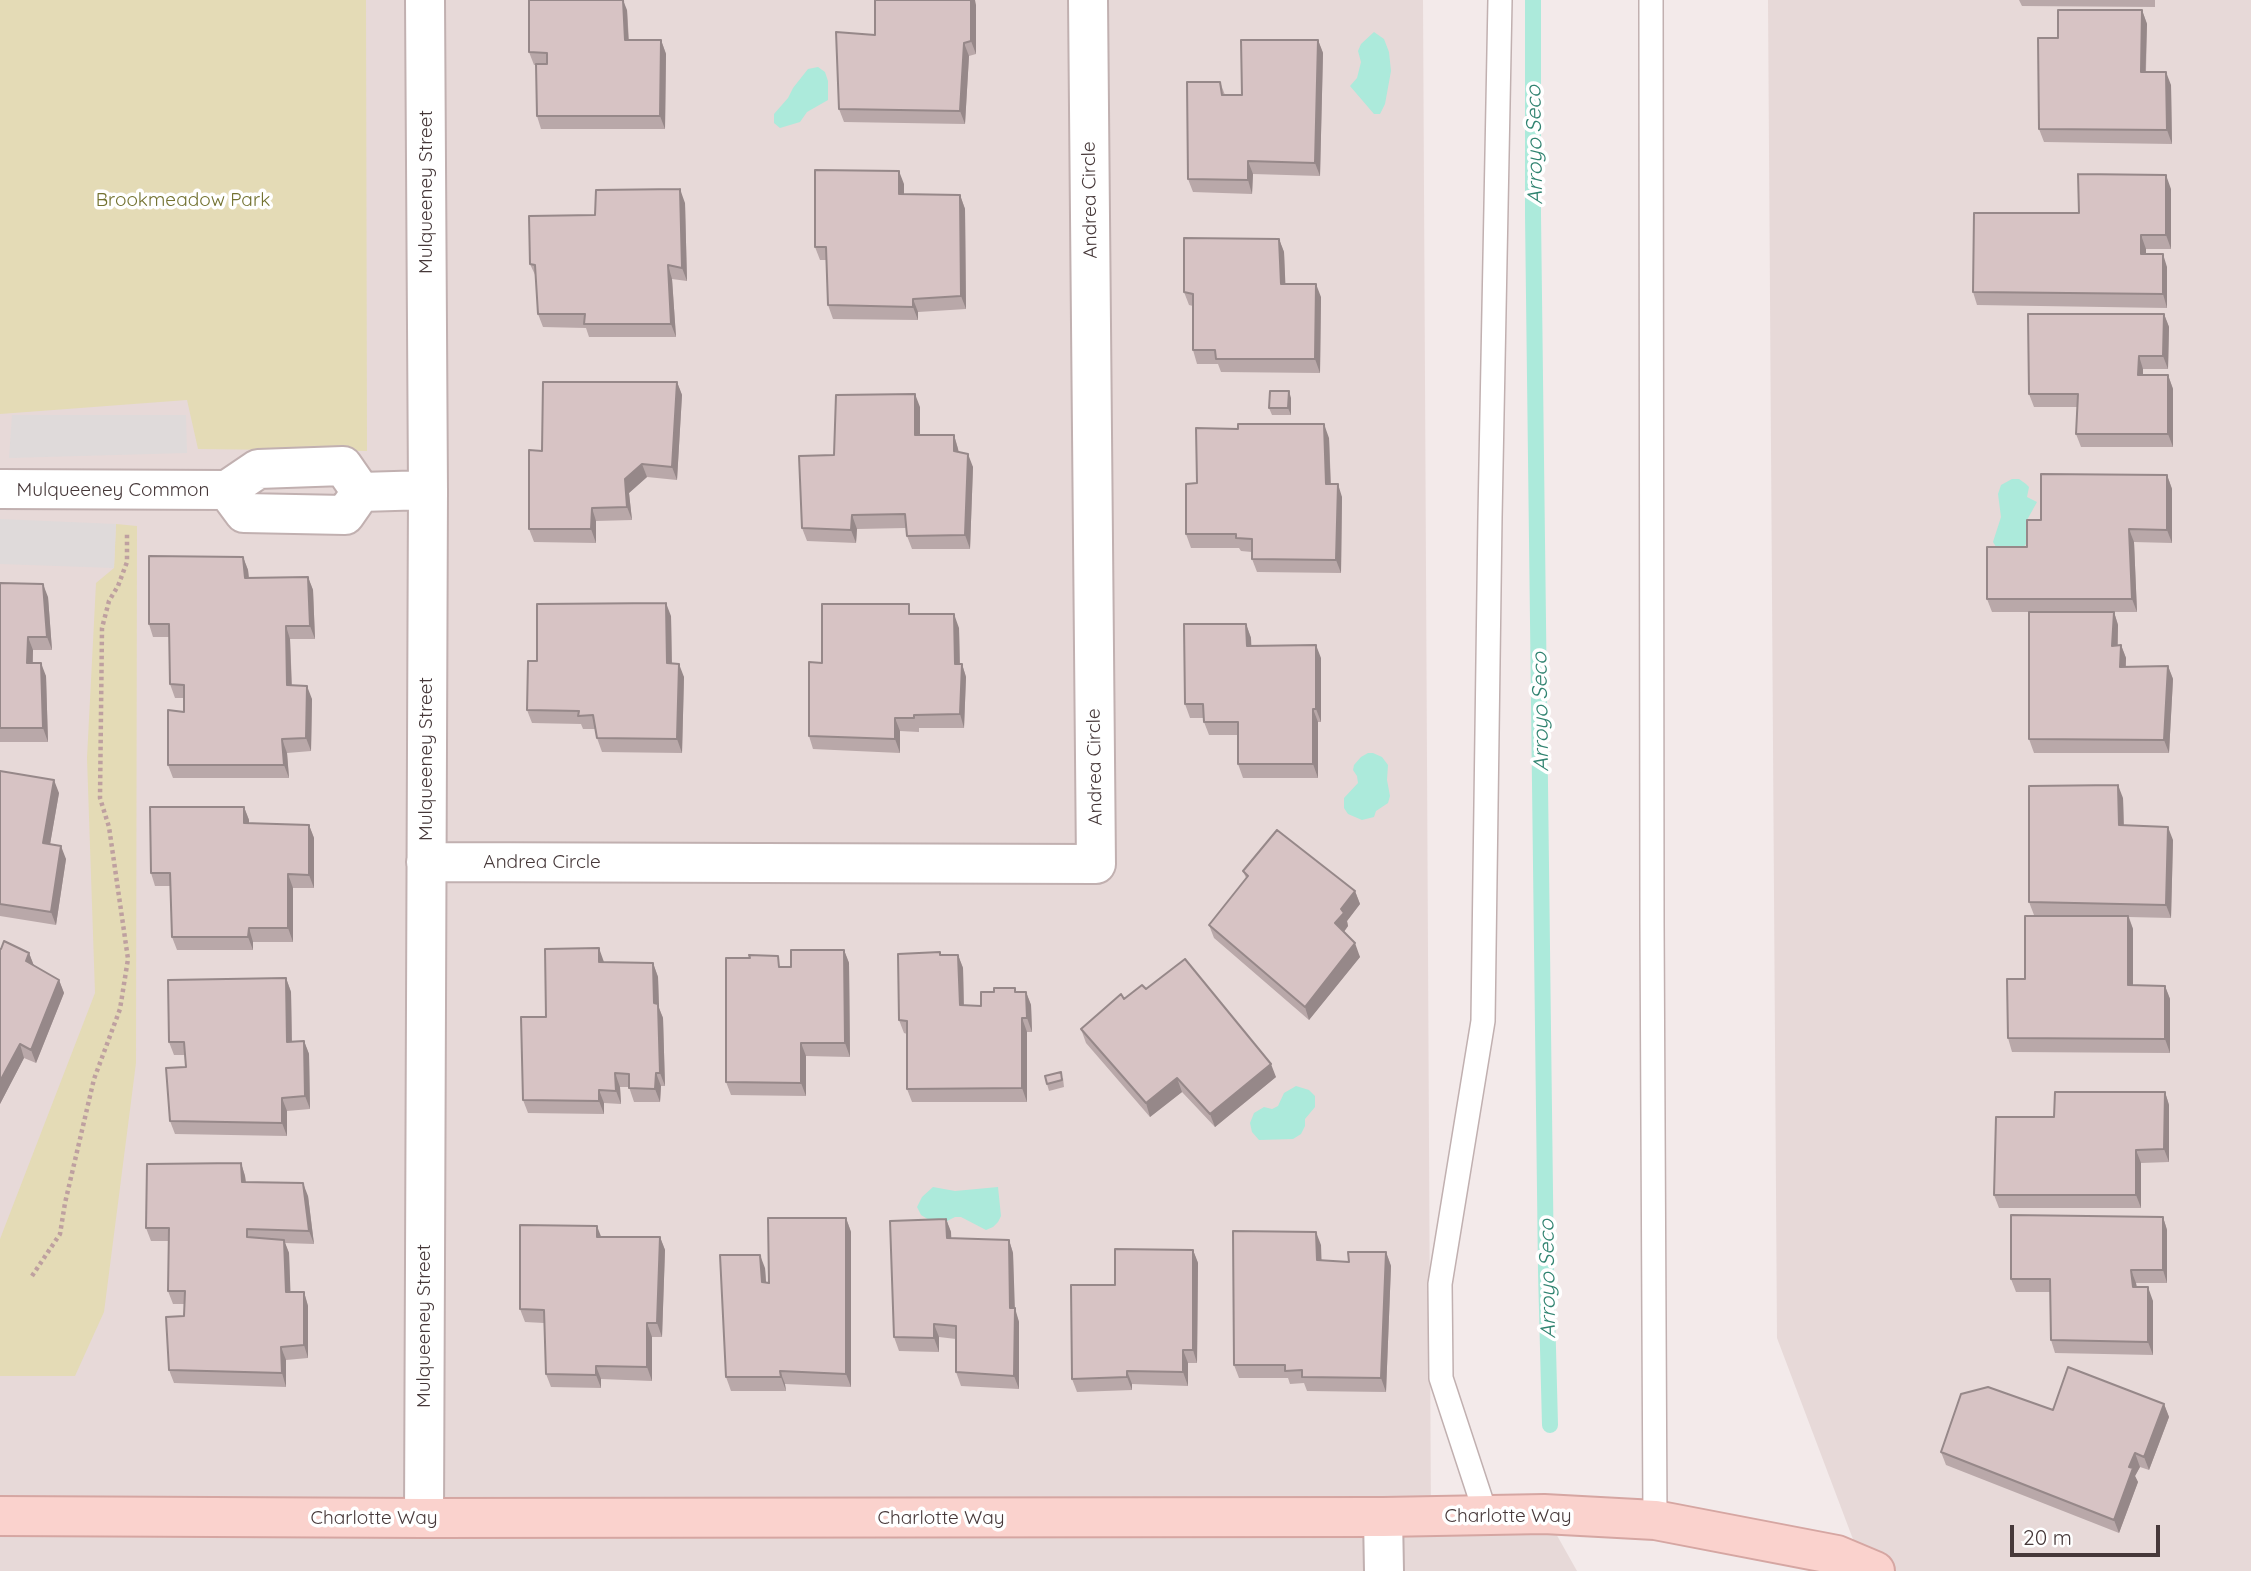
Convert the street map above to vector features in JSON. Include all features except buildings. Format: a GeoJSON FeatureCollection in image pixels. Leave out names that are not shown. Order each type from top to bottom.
{"type":"FeatureCollection","features":[{"type":"Feature","properties":{"kind":"street","name":"Mulqueeney Street"},"geometry":{"type":"LineString","coordinates":[[424,1518],[428,490],[425,0]]}},
{"type":"Feature","properties":{"kind":"street","name":"Andrea Circle"},"geometry":{"type":"LineString","coordinates":[[426,862],[1096,864],[1088,0]]}},
{"type":"Feature","properties":{"kind":"street","name":"Mulqueeney Common"},"geometry":{"type":"LineString","coordinates":[[0,489],[227,490],[258,468],[343,466],[361,492],[428,490]]}},
{"type":"Feature","properties":{"kind":"street","name":"Charlotte Way"},"geometry":{"type":"LineString","coordinates":[[0,1516],[1383,1517],[1544,1514],[1655,1520],[1837,1555],[1875,1571]]}},
{"type":"Feature","properties":{"kind":"street"},"geometry":{"type":"LineString","coordinates":[[1383,1517],[1384,1571]]}},
{"type":"Feature","properties":{"kind":"lane"},"geometry":{"type":"LineString","coordinates":[[1486,1515],[1441,1378],[1440,1284],[1483,1021],[1500,0]]}},
{"type":"Feature","properties":{"kind":"lane"},"geometry":{"type":"LineString","coordinates":[[1651,0],[1655,1520]]}},
{"type":"Feature","properties":{"kind":"path"},"geometry":{"type":"LineString","coordinates":[[32,1276],[60,1234],[94,1079],[120,1009],[128,959],[109,827],[100,798],[103,628],[109,601],[127,562],[128,490]]}},
{"type":"Feature","properties":{"kind":"shaded area"},"geometry":{"type":"Polygon","coordinates":[[[0,0],[1423,0],[1431,1523],[1550,1523],[1577,1571],[0,1571],[0,0]]]}},
{"type":"Feature","properties":{"kind":"shaded area"},"geometry":{"type":"Polygon","coordinates":[[[1768,0],[2251,0],[2251,1571],[1865,1571],[1777,1338],[1768,0]]]}},
{"type":"Feature","properties":{"kind":"shaded area"},"geometry":{"type":"Polygon","coordinates":[[[1374,32],[1384,39],[1389,52],[1391,71],[1385,104],[1380,114],[1374,114],[1350,86],[1357,78],[1361,62],[1358,51],[1361,44],[1374,32]]]}},
{"type":"Feature","properties":{"kind":"shaded area"},"geometry":{"type":"Polygon","coordinates":[[[818,67],[825,72],[828,81],[828,100],[807,112],[800,122],[780,128],[774,123],[774,114],[808,69],[818,67]]]}},
{"type":"Feature","properties":{"kind":"shaded area"},"geometry":{"type":"Polygon","coordinates":[[[12,415],[186,415],[187,453],[9,458],[12,415]]]}},
{"type":"Feature","properties":{"kind":"shaded area"},"geometry":{"type":"Polygon","coordinates":[[[2012,479],[2019,479],[2026,484],[2029,487],[2027,497],[2037,502],[2027,520],[2026,544],[2022,549],[1998,550],[1993,542],[2001,517],[1998,494],[2001,485],[2012,479]]]}},
{"type":"Feature","properties":{"kind":"shaded area"},"geometry":{"type":"Polygon","coordinates":[[[0,519],[116,524],[114,568],[0,564],[0,519]]]}},
{"type":"Feature","properties":{"kind":"shaded area"},"geometry":{"type":"Polygon","coordinates":[[[1368,753],[1382,757],[1388,765],[1390,796],[1388,803],[1376,811],[1374,817],[1362,820],[1348,814],[1344,808],[1344,798],[1358,783],[1354,765],[1368,753]]]}},
{"type":"Feature","properties":{"kind":"shaded area"},"geometry":{"type":"Polygon","coordinates":[[[1296,1086],[1309,1090],[1315,1096],[1315,1107],[1305,1119],[1301,1134],[1293,1139],[1259,1140],[1252,1132],[1250,1123],[1254,1113],[1264,1107],[1272,1109],[1278,1106],[1284,1093],[1296,1086]]]}},
{"type":"Feature","properties":{"kind":"shaded area"},"geometry":{"type":"Polygon","coordinates":[[[933,1187],[955,1191],[998,1187],[1001,1216],[993,1227],[986,1230],[961,1217],[943,1223],[931,1221],[921,1215],[917,1207],[922,1197],[933,1187]]]}},
{"type":"Feature","properties":{"kind":"green space","name":"Brookmeadow Park"},"geometry":{"type":"Polygon","coordinates":[[[0,0],[366,0],[367,451],[198,449],[187,400],[0,414],[0,0]]]}},
{"type":"Feature","properties":{"kind":"green space"},"geometry":{"type":"Polygon","coordinates":[[[116,524],[137,526],[136,1063],[104,1312],[75,1376],[0,1376],[0,1239],[95,993],[87,758],[96,583],[114,568],[116,524]]]}},
{"type":"Feature","properties":{"kind":"waterway","name":"Arroyo Seco"},"geometry":{"type":"LineString","coordinates":[[1533,0],[1533,215],[1550,1425]]}}]}
